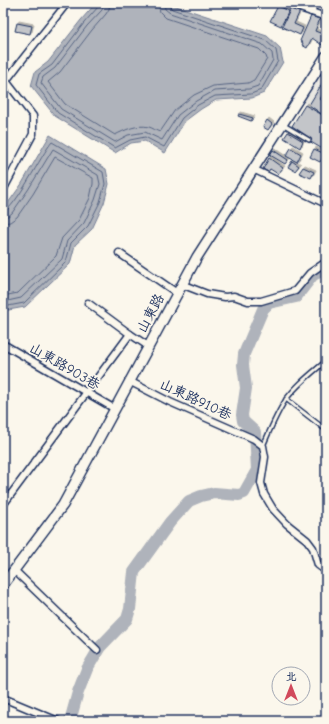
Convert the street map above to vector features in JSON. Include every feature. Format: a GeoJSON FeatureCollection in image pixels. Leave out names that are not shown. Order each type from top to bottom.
{"type":"FeatureCollection","features":[{"type":"Feature","properties":{"kind":"street"},"geometry":{"type":"LineString","coordinates":[[3,190],[33,134],[33,116],[5,82],[67,3]]}},
{"type":"Feature","properties":{"kind":"street"},"geometry":{"type":"LineString","coordinates":[[285,3],[326,18]]}},
{"type":"Feature","properties":{"kind":"street"},"geometry":{"type":"LineString","coordinates":[[311,12],[315,3]]}},
{"type":"Feature","properties":{"kind":"street","name":"山東路"},"geometry":{"type":"LineString","coordinates":[[3,585],[63,505],[196,257],[326,56]]}},
{"type":"Feature","properties":{"kind":"street"},"geometry":{"type":"LineString","coordinates":[[254,169],[326,204]]}},
{"type":"Feature","properties":{"kind":"street"},"geometry":{"type":"LineString","coordinates":[[119,253],[177,293]]}},
{"type":"Feature","properties":{"kind":"street"},"geometry":{"type":"LineString","coordinates":[[181,284],[208,294],[225,297],[234,296],[248,301],[261,301],[295,291],[310,273],[326,262]]}},
{"type":"Feature","properties":{"kind":"street"},"geometry":{"type":"LineString","coordinates":[[88,303],[148,346]]}},
{"type":"Feature","properties":{"kind":"street"},"geometry":{"type":"LineString","coordinates":[[3,505],[130,334]]}},
{"type":"Feature","properties":{"kind":"street","name":"山東路903巷"},"geometry":{"type":"LineString","coordinates":[[3,344],[115,409]]}},
{"type":"Feature","properties":{"kind":"street","name":"山東路910巷"},"geometry":{"type":"LineString","coordinates":[[129,381],[170,402],[258,442]]}},
{"type":"Feature","properties":{"kind":"street"},"geometry":{"type":"LineString","coordinates":[[258,442],[265,457],[261,483],[264,494],[273,509],[287,524],[307,540],[313,548],[318,565],[326,571]]}},
{"type":"Feature","properties":{"kind":"street"},"geometry":{"type":"LineString","coordinates":[[14,570],[97,650]]}},
{"type":"Feature","properties":{"kind":"street"},"geometry":{"type":"LineString","coordinates":[[3,698],[58,721]]}},
{"type":"Feature","properties":{"kind":"lane"},"geometry":{"type":"LineString","coordinates":[[283,124],[309,140]]}},
{"type":"Feature","properties":{"kind":"lane"},"geometry":{"type":"LineString","coordinates":[[258,442],[286,400],[309,375],[326,361]]}},
{"type":"Feature","properties":{"kind":"lane"},"geometry":{"type":"LineString","coordinates":[[286,400],[326,430]]}},
{"type":"Feature","properties":{"kind":"shaded area"},"geometry":{"type":"Polygon","coordinates":[[[326,63],[326,116],[302,102],[326,63]]]}},
{"type":"Feature","properties":{"kind":"water"},"geometry":{"type":"Polygon","coordinates":[[[96,3],[167,3],[267,36],[280,48],[283,62],[264,93],[252,98],[216,100],[185,121],[165,153],[145,141],[131,143],[115,153],[55,116],[31,86],[35,72],[48,62],[96,3]]]}},
{"type":"Feature","properties":{"kind":"water"},"geometry":{"type":"Polygon","coordinates":[[[50,135],[106,169],[109,184],[104,203],[92,229],[75,245],[70,264],[25,307],[3,311],[3,210],[21,185],[50,135]]]}},
{"type":"Feature","properties":{"kind":"building"},"geometry":{"type":"Polygon","coordinates":[[[278,6],[289,11],[281,26],[270,21],[278,6]]]}},
{"type":"Feature","properties":{"kind":"building"},"geometry":{"type":"Polygon","coordinates":[[[291,8],[300,11],[294,24],[303,28],[300,35],[282,27],[291,8]]]}},
{"type":"Feature","properties":{"kind":"building"},"geometry":{"type":"Polygon","coordinates":[[[311,16],[320,19],[315,31],[320,33],[322,33],[326,22],[326,45],[322,45],[312,38],[307,48],[302,45],[303,43],[300,41],[311,16]]]}},
{"type":"Feature","properties":{"kind":"building"},"geometry":{"type":"Polygon","coordinates":[[[17,23],[32,26],[30,34],[15,31],[17,23]]]}},
{"type":"Feature","properties":{"kind":"building"},"geometry":{"type":"Polygon","coordinates":[[[326,77],[326,89],[320,99],[326,103],[326,110],[323,115],[309,105],[326,77]]]}},
{"type":"Feature","properties":{"kind":"building"},"geometry":{"type":"Polygon","coordinates":[[[305,105],[326,117],[326,151],[309,141],[310,138],[292,126],[305,105]]]}},
{"type":"Feature","properties":{"kind":"building"},"geometry":{"type":"Polygon","coordinates":[[[239,114],[253,118],[251,121],[238,116],[239,114]]]}},
{"type":"Feature","properties":{"kind":"building"},"geometry":{"type":"Polygon","coordinates":[[[267,120],[272,124],[268,130],[263,127],[267,120]]]}},
{"type":"Feature","properties":{"kind":"building"},"geometry":{"type":"Polygon","coordinates":[[[288,132],[303,141],[300,148],[284,138],[288,132]]]}},
{"type":"Feature","properties":{"kind":"building"},"geometry":{"type":"Polygon","coordinates":[[[291,148],[301,154],[297,162],[286,156],[291,148]]]}},
{"type":"Feature","properties":{"kind":"building"},"geometry":{"type":"Polygon","coordinates":[[[314,149],[325,154],[320,162],[310,157],[314,149]]]}},
{"type":"Feature","properties":{"kind":"building"},"geometry":{"type":"Polygon","coordinates":[[[273,150],[288,160],[285,164],[270,155],[273,150]]]}},
{"type":"Feature","properties":{"kind":"building"},"geometry":{"type":"Polygon","coordinates":[[[269,158],[283,168],[278,174],[270,169],[268,172],[263,169],[269,158]]]}},
{"type":"Feature","properties":{"kind":"building"},"geometry":{"type":"Polygon","coordinates":[[[292,161],[299,166],[295,171],[288,167],[292,161]]]}},
{"type":"Feature","properties":{"kind":"building"},"geometry":{"type":"Polygon","coordinates":[[[303,167],[314,172],[311,178],[299,173],[303,167]]]}},
{"type":"Feature","properties":{"kind":"waterway"},"geometry":{"type":"LineString","coordinates":[[70,721],[78,692],[87,669],[100,647],[127,619],[130,609],[134,572],[170,522],[189,501],[201,496],[214,493],[239,495],[244,493],[257,470],[255,432],[243,421],[242,415],[246,388],[243,365],[244,354],[263,309],[269,303],[296,297],[313,275],[326,269]]}}]}
